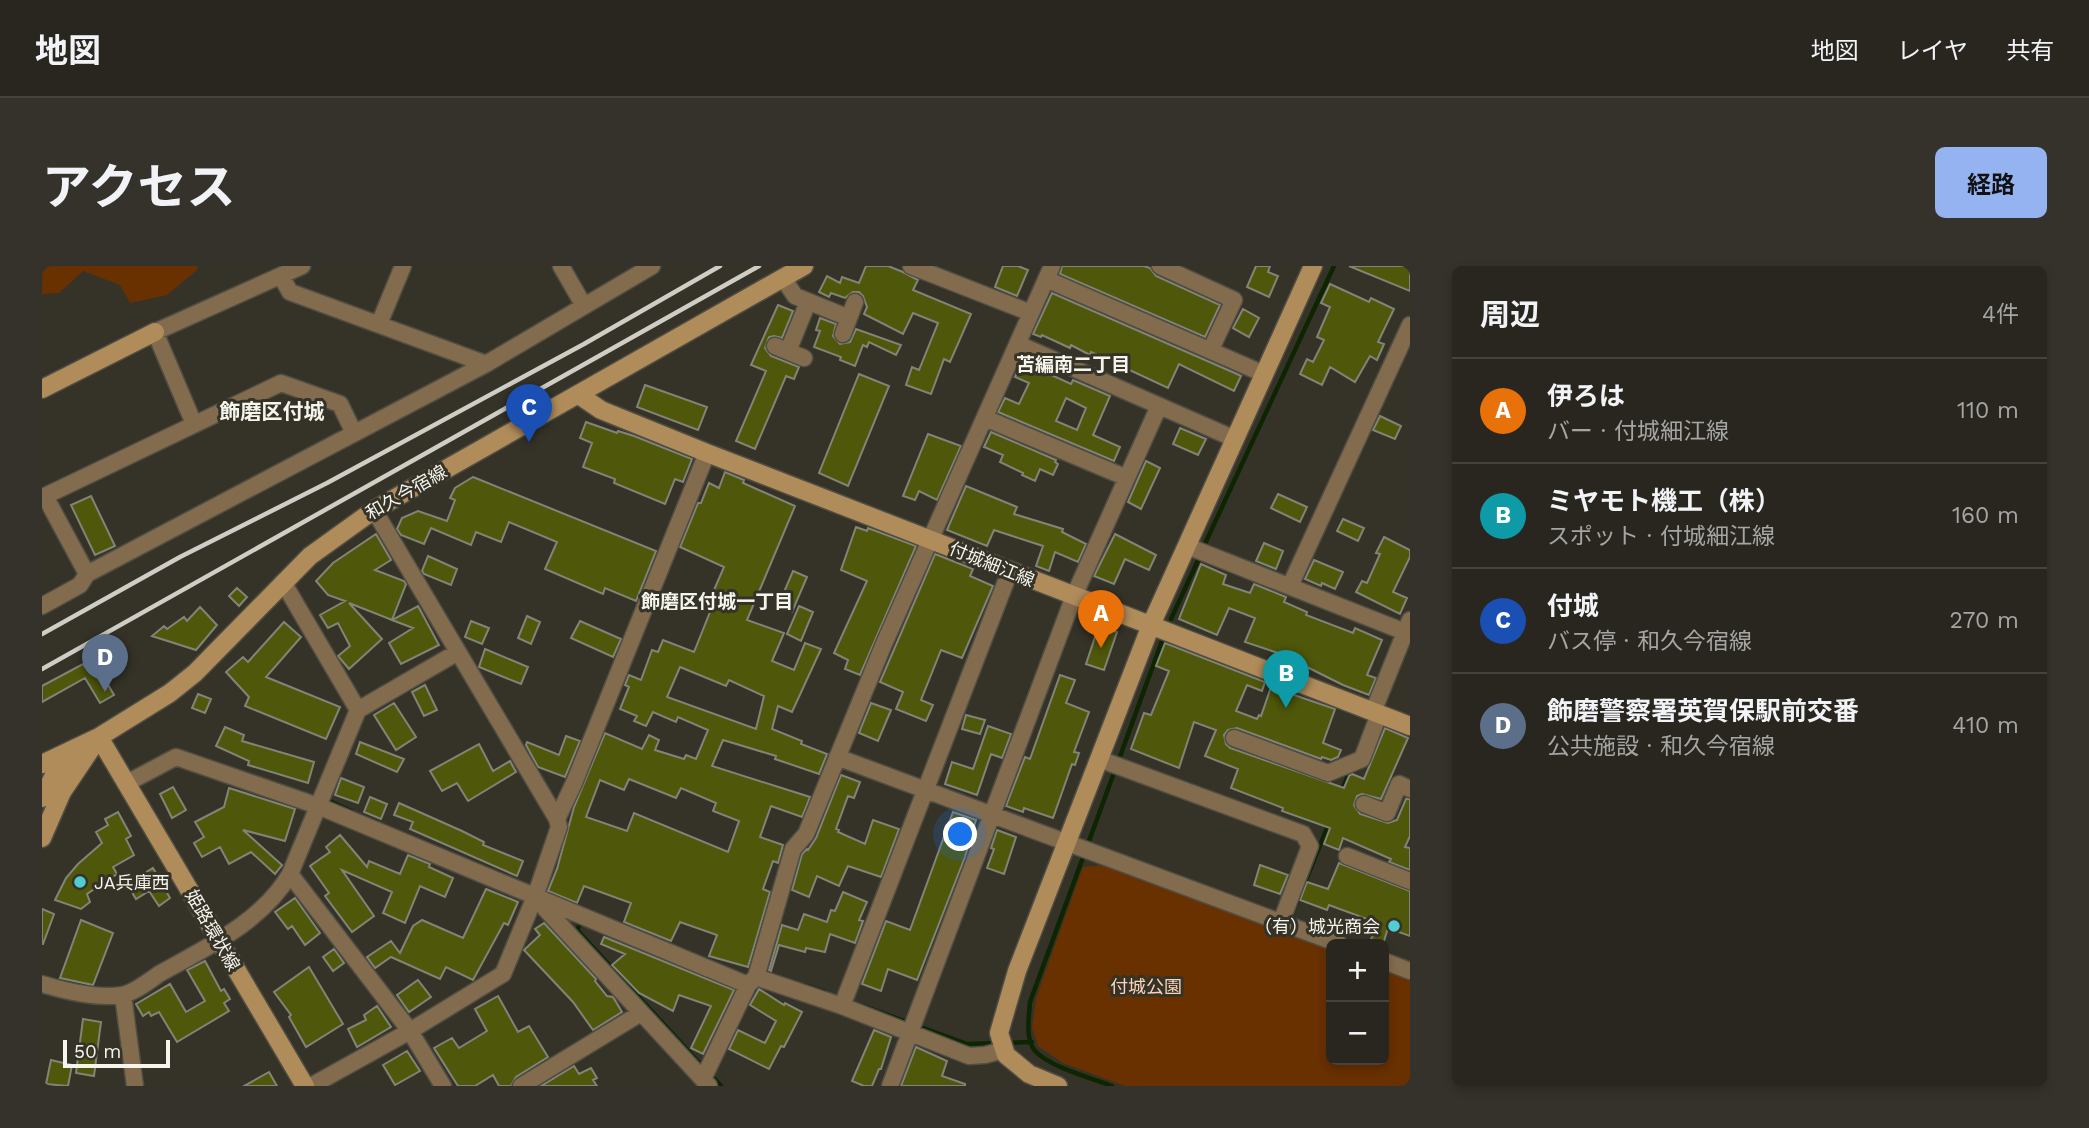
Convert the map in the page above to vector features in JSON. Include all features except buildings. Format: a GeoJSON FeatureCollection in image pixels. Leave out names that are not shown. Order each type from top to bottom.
{"type":"FeatureCollection","features":[{"type":"Feature","properties":{"kind":"main road","name":"和久今宿線"},"geometry":{"type":"LineString","coordinates":[[42,764],[99,737],[170,693],[195,673],[283,582],[328,541],[373,509],[804,266]]}},
{"type":"Feature","properties":{"kind":"main road"},"geometry":{"type":"LineString","coordinates":[[1058,1086],[1029,1074],[1006,1055],[1004,1050],[999,1033],[1017,971],[1151,625],[1313,266]]}},
{"type":"Feature","properties":{"kind":"main road"},"geometry":{"type":"LineString","coordinates":[[42,389],[155,332]]}},
{"type":"Feature","properties":{"kind":"main road","name":"付城細江線"},"geometry":{"type":"LineString","coordinates":[[579,395],[601,410],[707,453],[1410,726]]}},
{"type":"Feature","properties":{"kind":"main road"},"geometry":{"type":"LineString","coordinates":[[42,838],[62,792],[99,737]]}},
{"type":"Feature","properties":{"kind":"main road","name":"姫路環状線"},"geometry":{"type":"LineString","coordinates":[[99,737],[305,1086]]}},
{"type":"Feature","properties":{"kind":"main road"},"geometry":{"type":"LineString","coordinates":[[42,798],[58,768],[78,746]]}},
{"type":"Feature","properties":{"kind":"street"},"geometry":{"type":"LineString","coordinates":[[194,424],[155,332],[302,266]]}},
{"type":"Feature","properties":{"kind":"street"},"geometry":{"type":"LineString","coordinates":[[379,324],[403,266]]}},
{"type":"Feature","properties":{"kind":"street"},"geometry":{"type":"LineString","coordinates":[[561,266],[584,306]]}},
{"type":"Feature","properties":{"kind":"street"},"geometry":{"type":"LineString","coordinates":[[42,606],[80,585],[87,574],[485,363],[652,266]]}},
{"type":"Feature","properties":{"kind":"street"},"geometry":{"type":"LineString","coordinates":[[911,266],[1031,313]]}},
{"type":"Feature","properties":{"kind":"street"},"geometry":{"type":"LineString","coordinates":[[1160,266],[1234,300],[1211,349]]}},
{"type":"Feature","properties":{"kind":"street"},"geometry":{"type":"LineString","coordinates":[[535,898],[706,1083],[752,981],[793,849],[806,834],[930,539],[1049,272],[1264,374]]}},
{"type":"Feature","properties":{"kind":"street"},"geometry":{"type":"LineString","coordinates":[[281,276],[290,292],[485,363]]}},
{"type":"Feature","properties":{"kind":"street"},"geometry":{"type":"LineString","coordinates":[[783,278],[795,296],[808,302],[852,310],[843,334]]}},
{"type":"Feature","properties":{"kind":"street"},"geometry":{"type":"LineString","coordinates":[[804,358],[781,348],[808,302]]}},
{"type":"Feature","properties":{"kind":"street"},"geometry":{"type":"LineString","coordinates":[[1290,586],[1410,325]]}},
{"type":"Feature","properties":{"kind":"street"},"geometry":{"type":"LineString","coordinates":[[1018,344],[1235,439]]}},
{"type":"Feature","properties":{"kind":"street"},"geometry":{"type":"LineString","coordinates":[[87,574],[45,496],[281,383],[340,404],[354,433]]}},
{"type":"Feature","properties":{"kind":"street"},"geometry":{"type":"LineString","coordinates":[[890,1086],[1074,596],[1159,406]]}},
{"type":"Feature","properties":{"kind":"street"},"geometry":{"type":"LineString","coordinates":[[985,418],[1127,478]]}},
{"type":"Feature","properties":{"kind":"street"},"geometry":{"type":"LineString","coordinates":[[557,819],[707,453]]}},
{"type":"Feature","properties":{"kind":"street"},"geometry":{"type":"LineString","coordinates":[[311,1086],[410,1031],[503,974],[535,898],[559,827],[557,819],[373,509]]}},
{"type":"Feature","properties":{"kind":"street"},"geometry":{"type":"LineString","coordinates":[[1187,545],[1290,586],[1408,626],[1362,759],[1328,773],[1234,738]]}},
{"type":"Feature","properties":{"kind":"street"},"geometry":{"type":"LineString","coordinates":[[842,1006],[1010,571]]}},
{"type":"Feature","properties":{"kind":"street"},"geometry":{"type":"LineString","coordinates":[[283,582],[358,710]]}},
{"type":"Feature","properties":{"kind":"street"},"geometry":{"type":"LineString","coordinates":[[42,984],[72,993],[123,995],[219,941],[262,911],[290,874],[358,710],[458,652]]}},
{"type":"Feature","properties":{"kind":"street"},"geometry":{"type":"LineString","coordinates":[[127,783],[176,757],[318,806],[535,898],[752,981],[842,1006],[970,1056],[1004,1050]]}},
{"type":"Feature","properties":{"kind":"street"},"geometry":{"type":"LineString","coordinates":[[837,757],[1326,939]]}},
{"type":"Feature","properties":{"kind":"street"},"geometry":{"type":"LineString","coordinates":[[1099,759],[1303,834],[1310,846],[1281,922]]}},
{"type":"Feature","properties":{"kind":"street"},"geometry":{"type":"LineString","coordinates":[[1364,804],[1387,813],[1399,784],[1410,789]]}},
{"type":"Feature","properties":{"kind":"street"},"geometry":{"type":"LineString","coordinates":[[1347,856],[1410,881]]}},
{"type":"Feature","properties":{"kind":"street"},"geometry":{"type":"LineString","coordinates":[[290,874],[410,1031],[443,1086]]}},
{"type":"Feature","properties":{"kind":"street"},"geometry":{"type":"LineString","coordinates":[[1389,963],[1410,971]]}},
{"type":"Feature","properties":{"kind":"street"},"geometry":{"type":"LineString","coordinates":[[123,995],[135,1086]]}},
{"type":"Feature","properties":{"kind":"street"},"geometry":{"type":"LineString","coordinates":[[521,1086],[641,1013]]}},
{"type":"Feature","properties":{"kind":"green space"},"geometry":{"type":"Polygon","coordinates":[[[42,266],[198,266],[197,270],[167,295],[130,303],[120,285],[83,271],[59,293],[42,294],[42,266]]]}},
{"type":"Feature","properties":{"kind":"green space","name":"付城公園"},"geometry":{"type":"Polygon","coordinates":[[[1104,865],[1326,949],[1326,1065],[1389,1065],[1389,972],[1410,980],[1410,1086],[1125,1086],[1063,1063],[1038,1046],[1032,1028],[1036,998],[1083,867],[1104,865]]]}},
{"type":"Feature","properties":{"kind":"waterway"},"geometry":{"type":"LineString","coordinates":[[1203,548],[1334,266]]}},
{"type":"Feature","properties":{"kind":"waterway"},"geometry":{"type":"LineString","coordinates":[[1171,619],[1200,556]]}},
{"type":"Feature","properties":{"kind":"waterway"},"geometry":{"type":"LineString","coordinates":[[1118,762],[1162,641]]}},
{"type":"Feature","properties":{"kind":"waterway"},"geometry":{"type":"LineString","coordinates":[[1341,792],[1351,768]]}},
{"type":"Feature","properties":{"kind":"waterway"},"geometry":{"type":"LineString","coordinates":[[1112,1086],[1060,1067],[1042,1057],[1032,1046],[1028,1027],[1030,1002],[1115,770]]}},
{"type":"Feature","properties":{"kind":"waterway"},"geometry":{"type":"LineString","coordinates":[[329,801],[351,811]]}},
{"type":"Feature","properties":{"kind":"waterway"},"geometry":{"type":"LineString","coordinates":[[1289,922],[1329,823]]}},
{"type":"Feature","properties":{"kind":"waterway"},"geometry":{"type":"LineString","coordinates":[[582,920],[577,930],[703,1067]]}},
{"type":"Feature","properties":{"kind":"waterway"},"geometry":{"type":"LineString","coordinates":[[803,985],[825,992]]}},
{"type":"Feature","properties":{"kind":"waterway"},"geometry":{"type":"LineString","coordinates":[[863,1006],[967,1044],[998,1043]]}},
{"type":"Feature","properties":{"kind":"waterway"},"geometry":{"type":"LineString","coordinates":[[1006,1043],[1032,1042]]}},
{"type":"Feature","properties":{"kind":"waterway"},"geometry":{"type":"LineString","coordinates":[[709,1073],[721,1086]]}},
{"type":"Feature","properties":{"kind":"railway"},"geometry":{"type":"LineString","coordinates":[[42,634],[180,557],[327,483],[584,344],[720,266]]}},
{"type":"Feature","properties":{"kind":"railway"},"geometry":{"type":"LineString","coordinates":[[42,669],[759,266]]}},
{"type":"Feature","properties":{"kind":"place","name":"付城"},"geometry":{"type":"Point","coordinates":[529,442]}},
{"type":"Feature","properties":{"kind":"place","name":"伊ろは"},"geometry":{"type":"Point","coordinates":[1101,648]}},
{"type":"Feature","properties":{"kind":"place","name":"飾磨警察署英賀保駅前交番"},"geometry":{"type":"Point","coordinates":[105,692]}},
{"type":"Feature","properties":{"kind":"place","name":"ミヤモト機工（株）"},"geometry":{"type":"Point","coordinates":[1286,708]}},
{"type":"Feature","properties":{"kind":"place","name":"JA兵庫西"},"geometry":{"type":"Point","coordinates":[80,882]}},
{"type":"Feature","properties":{"kind":"place","name":"（有）城光商会"},"geometry":{"type":"Point","coordinates":[1394,926]}},
{"type":"Feature","properties":{"kind":"district","name":"苫編南二丁目"},"geometry":{"type":"Point","coordinates":[1073,364]}},
{"type":"Feature","properties":{"kind":"district","name":"飾磨区付城"},"geometry":{"type":"Point","coordinates":[272,411]}},
{"type":"Feature","properties":{"kind":"district","name":"飾磨区付城一丁目"},"geometry":{"type":"Point","coordinates":[717,601]}}]}
